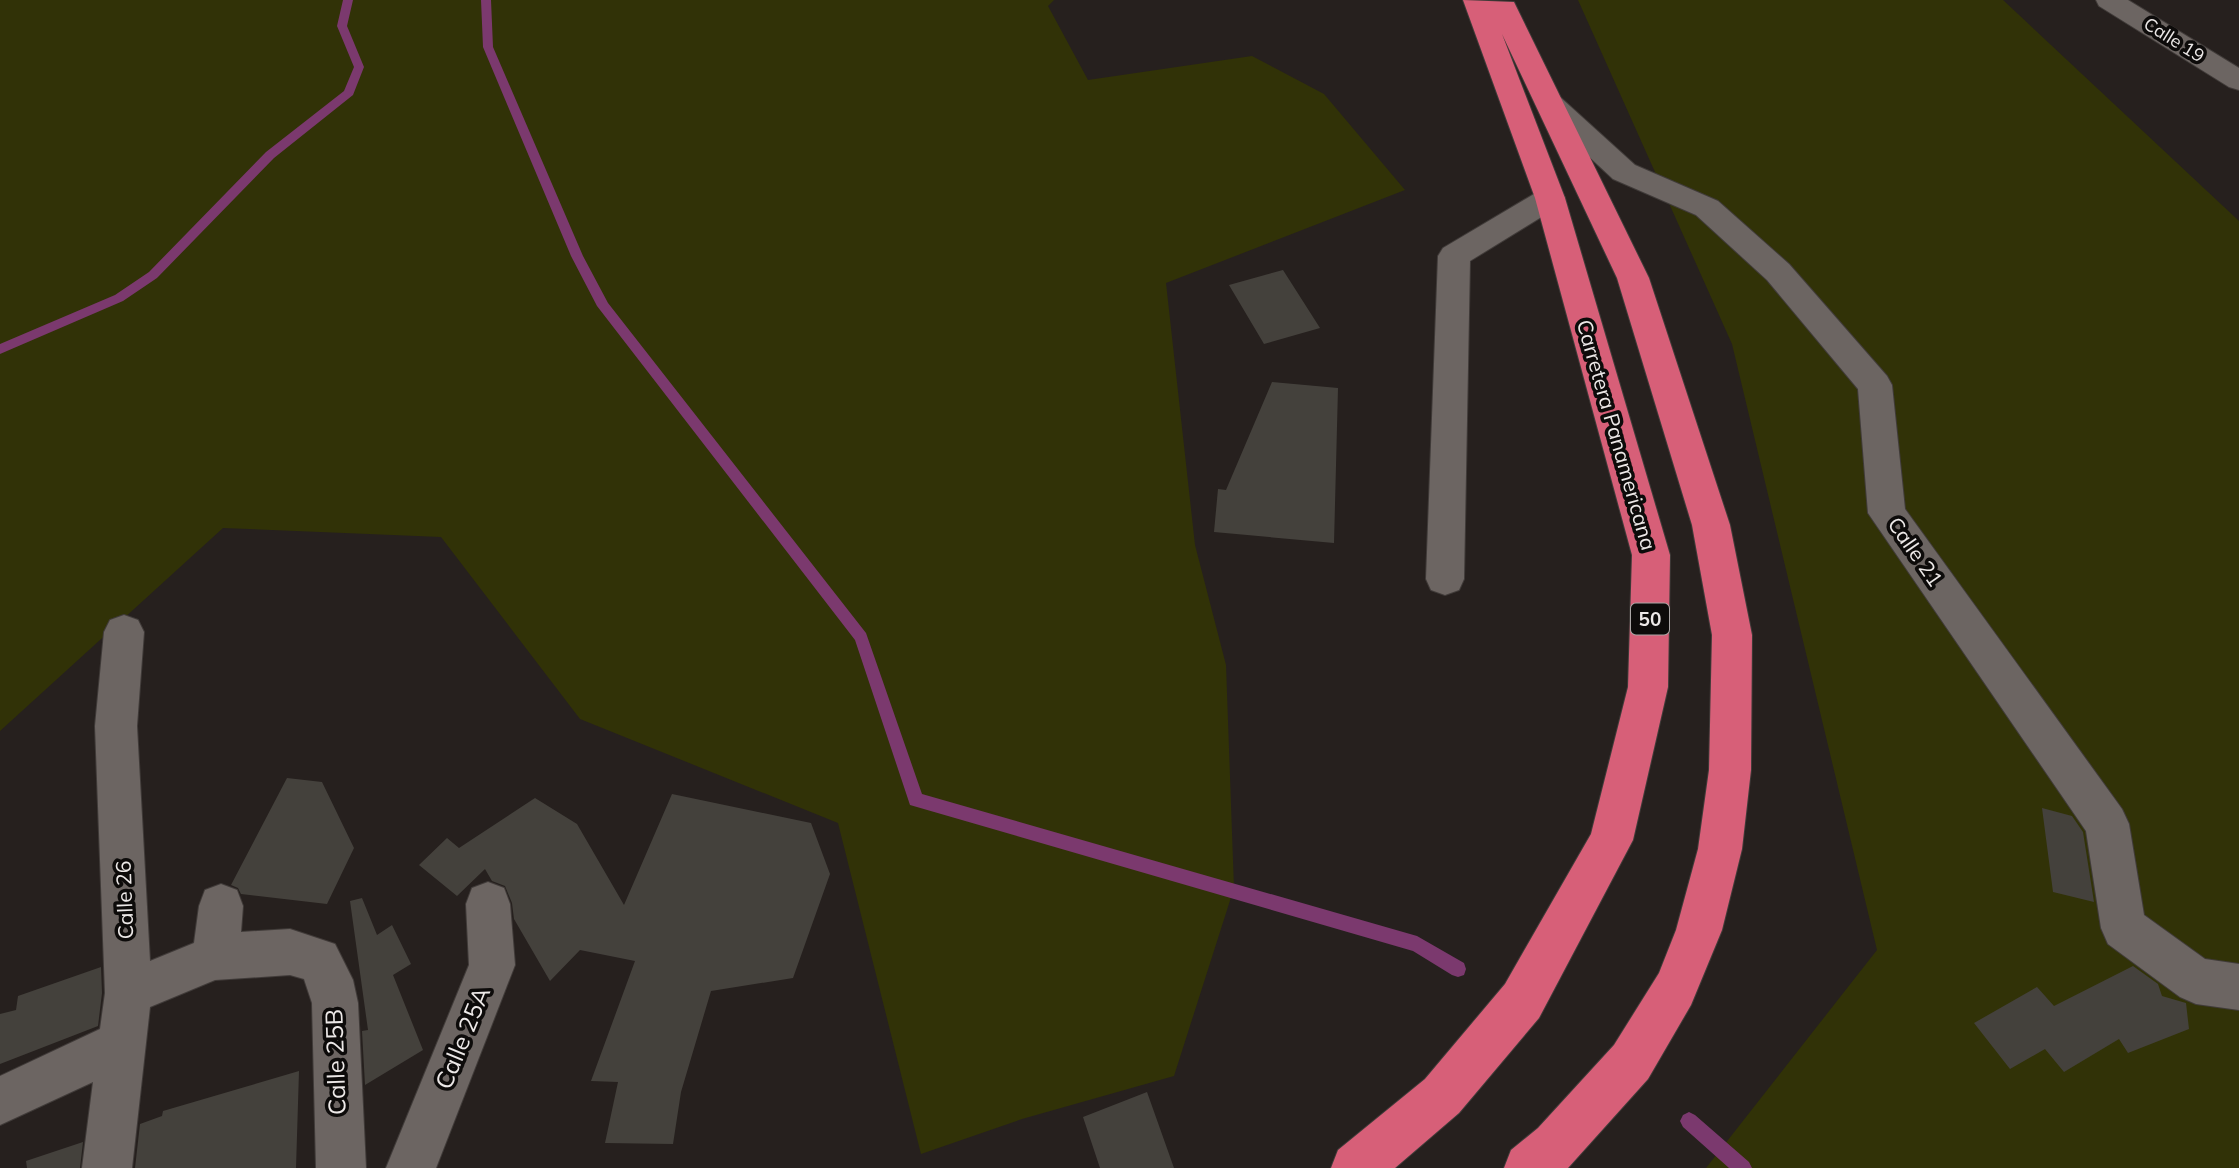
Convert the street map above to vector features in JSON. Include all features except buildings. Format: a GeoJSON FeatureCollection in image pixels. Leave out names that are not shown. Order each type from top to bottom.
{"type":"FeatureCollection","features":[{"type":"Feature","properties":{"kind":"highway","name":"Carretera Panamericana"},"geometry":{"type":"LineString","coordinates":[[1356,1168],[1442,1096],[1522,1001],[1611,840],[1648,687],[1651,555],[1550,198],[1476,0]]}},
{"type":"Feature","properties":{"kind":"highway"},"geometry":{"type":"LineString","coordinates":[[1500,0],[1633,278],[1711,525],[1732,635],[1731,756],[1720,849],[1699,930],[1675,989],[1630,1062],[1556,1146],[1529,1168]]}},
{"type":"Feature","properties":{"kind":"street","name":"Calle 19"},"geometry":{"type":"LineString","coordinates":[[2109,0],[2239,81]]}},
{"type":"Feature","properties":{"kind":"street","name":"Calle 21"},"geometry":{"type":"LineString","coordinates":[[1550,104],[1624,172],[1707,208],[1778,272],[1875,385],[1887,513],[2107,824],[2124,928],[2196,981],[2239,987]]}},
{"type":"Feature","properties":{"kind":"street"},"geometry":{"type":"LineString","coordinates":[[1446,579],[1454,256],[1550,198]]}},
{"type":"Feature","properties":{"kind":"street","name":"Calle 26"},"geometry":{"type":"LineString","coordinates":[[107,1168],[119,1045],[128,993],[116,726],[124,632]]}},
{"type":"Feature","properties":{"kind":"street","name":"Calle 25A"},"geometry":{"type":"LineString","coordinates":[[411,1168],[492,965],[488,904]]}},
{"type":"Feature","properties":{"kind":"street"},"geometry":{"type":"LineString","coordinates":[[128,993],[215,957],[221,906]]}},
{"type":"Feature","properties":{"kind":"street","name":"Calle 25B"},"geometry":{"type":"LineString","coordinates":[[215,957],[290,952],[319,960],[330,980],[335,1003],[341,1168]]}},
{"type":"Feature","properties":{"kind":"street"},"geometry":{"type":"LineString","coordinates":[[0,1101],[119,1045]]}},
{"type":"Feature","properties":{"kind":"shaded area"},"geometry":{"type":"Polygon","coordinates":[[[0,0],[1054,0],[1048,6],[1088,80],[1252,56],[1324,94],[1405,190],[1166,283],[1195,545],[1226,665],[1234,888],[1174,1076],[1022,1119],[921,1154],[838,823],[580,719],[441,537],[223,528],[0,731],[0,0]]]}},
{"type":"Feature","properties":{"kind":"shaded area"},"geometry":{"type":"Polygon","coordinates":[[[1578,0],[2003,0],[2239,221],[2239,1168],[1706,1168],[1877,950],[1732,344],[1578,0]]]}},
{"type":"Feature","properties":{"kind":"waterway"},"geometry":{"type":"LineString","coordinates":[[0,349],[119,298],[153,275],[270,155],[349,93],[359,67],[342,26],[348,0]]}},
{"type":"Feature","properties":{"kind":"waterway"},"geometry":{"type":"LineString","coordinates":[[486,0],[488,47],[577,256],[603,306],[861,637],[916,800],[1417,944],[1458,969]]}},
{"type":"Feature","properties":{"kind":"waterway"},"geometry":{"type":"LineString","coordinates":[[1689,1121],[1743,1168]]}}]}
